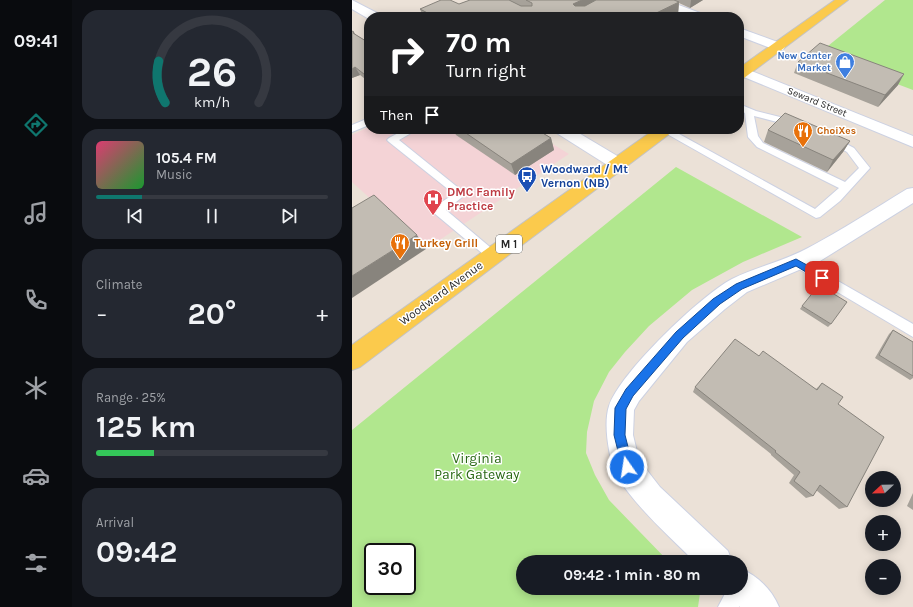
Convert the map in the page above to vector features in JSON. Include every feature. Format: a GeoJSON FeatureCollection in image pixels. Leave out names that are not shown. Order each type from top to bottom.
{"type":"FeatureCollection","features":[{"type":"Feature","properties":{"kind":"main road"},"geometry":{"type":"LineString","coordinates":[[744,72],[842,0]]}},
{"type":"Feature","properties":{"kind":"main road","name":"Woodward Avenue"},"geometry":{"type":"LineString","coordinates":[[352,359],[658,134]]}},
{"type":"Feature","properties":{"kind":"street"},"geometry":{"type":"LineString","coordinates":[[655,0],[686,12]]}},
{"type":"Feature","properties":{"kind":"street"},"geometry":{"type":"LineString","coordinates":[[352,4],[366,12]]}},
{"type":"Feature","properties":{"kind":"street"},"geometry":{"type":"LineString","coordinates":[[744,34],[778,47]]}},
{"type":"Feature","properties":{"kind":"street","name":"Seward Street"},"geometry":{"type":"LineString","coordinates":[[744,75],[913,142]]}},
{"type":"Feature","properties":{"kind":"street"},"geometry":{"type":"LineString","coordinates":[[568,134],[618,164]]}},
{"type":"Feature","properties":{"kind":"street"},"geometry":{"type":"LineString","coordinates":[[710,555],[650,497],[627,467],[620,435],[621,408],[630,392],[679,335],[717,302],[739,286],[796,262],[836,242],[913,194]]}},
{"type":"Feature","properties":{"kind":"street"},"geometry":{"type":"LineString","coordinates":[[748,592],[764,607]]}},
{"type":"Feature","properties":{"kind":"lane"},"geometry":{"type":"LineString","coordinates":[[744,110],[749,112],[785,119],[808,128]]}},
{"type":"Feature","properties":{"kind":"lane"},"geometry":{"type":"LineString","coordinates":[[749,112],[752,137],[760,145],[846,187]]}},
{"type":"Feature","properties":{"kind":"lane"},"geometry":{"type":"LineString","coordinates":[[353,127],[364,123]]}},
{"type":"Feature","properties":{"kind":"lane"},"geometry":{"type":"LineString","coordinates":[[404,134],[392,140],[461,194],[438,210],[493,256]]}},
{"type":"Feature","properties":{"kind":"lane"},"geometry":{"type":"LineString","coordinates":[[674,134],[816,214],[846,187],[864,168],[857,155],[842,144],[821,134]]}},
{"type":"Feature","properties":{"kind":"lane"},"geometry":{"type":"LineString","coordinates":[[796,262],[913,331]]}},
{"type":"Feature","properties":{"kind":"lane"},"geometry":{"type":"LineString","coordinates":[[728,607],[735,595]]}},
{"type":"Feature","properties":{"kind":"shaded area","name":"DMC Family Practice"},"geometry":{"type":"Polygon","coordinates":[[[364,129],[364,134],[536,134],[569,154],[426,249],[352,182],[352,135],[364,129]]]}},
{"type":"Feature","properties":{"kind":"green space"},"geometry":{"type":"Polygon","coordinates":[[[885,0],[913,0],[913,90],[818,54],[885,0]]]}},
{"type":"Feature","properties":{"kind":"green space","name":"Virginia Park Gateway"},"geometry":{"type":"Polygon","coordinates":[[[676,167],[802,237],[743,262],[692,290],[649,326],[625,352],[609,372],[594,401],[587,432],[586,453],[595,475],[609,500],[662,555],[516,555],[516,595],[700,595],[698,607],[352,607],[352,430],[676,167]]]}},
{"type":"Feature","properties":{"kind":"building"},"geometry":{"type":"Polygon","coordinates":[[[441,0],[450,0],[459,4],[470,0],[509,0],[521,6],[532,6],[532,3],[526,0],[582,0],[573,4],[575,6],[585,6],[596,0],[674,0],[679,2],[658,12],[426,12],[420,9],[441,0]]]}},
{"type":"Feature","properties":{"kind":"building"},"geometry":{"type":"Polygon","coordinates":[[[352,31],[364,40],[364,74],[355,67],[352,69],[352,31]]]}},
{"type":"Feature","properties":{"kind":"building"},"geometry":{"type":"Polygon","coordinates":[[[820,43],[904,74],[885,95],[798,62],[820,43]]]}},
{"type":"Feature","properties":{"kind":"building"},"geometry":{"type":"Polygon","coordinates":[[[785,113],[850,141],[833,160],[768,130],[785,113]]]}},
{"type":"Feature","properties":{"kind":"building"},"geometry":{"type":"Polygon","coordinates":[[[467,134],[544,134],[551,138],[511,164],[467,134]]]}},
{"type":"Feature","properties":{"kind":"building"},"geometry":{"type":"Polygon","coordinates":[[[374,195],[417,235],[352,276],[352,208],[374,195]]]}},
{"type":"Feature","properties":{"kind":"building"},"geometry":{"type":"Polygon","coordinates":[[[819,285],[847,302],[831,324],[802,306],[819,285]]]}},
{"type":"Feature","properties":{"kind":"building"},"geometry":{"type":"Polygon","coordinates":[[[893,330],[913,342],[913,376],[879,355],[893,330]]]}},
{"type":"Feature","properties":{"kind":"building"},"geometry":{"type":"Polygon","coordinates":[[[735,339],[759,356],[763,351],[817,390],[822,383],[843,397],[838,404],[884,437],[847,507],[820,485],[813,496],[794,481],[800,472],[775,452],[776,451],[695,387],[735,339]]]}},
{"type":"Feature","properties":{"kind":"place","name":"New Center Market"},"geometry":{"type":"Point","coordinates":[845,79]}},
{"type":"Feature","properties":{"kind":"place","name":"ChoiXes"},"geometry":{"type":"Point","coordinates":[803,148]}},
{"type":"Feature","properties":{"kind":"place","name":"Woodward / Mt Vernon (NB)"},"geometry":{"type":"Point","coordinates":[527,193]}},
{"type":"Feature","properties":{"kind":"place","name":"DMC Family Practice"},"geometry":{"type":"Point","coordinates":[433,216]}},
{"type":"Feature","properties":{"kind":"place","name":"Turkey Grill"},"geometry":{"type":"Point","coordinates":[400,260]}},
{"type":"Feature","properties":{"kind":"route"},"geometry":{"type":"LineString","coordinates":[[627,467],[620,435],[621,408],[630,392],[679,335],[717,302],[739,286],[796,262],[822,278]]}}]}
